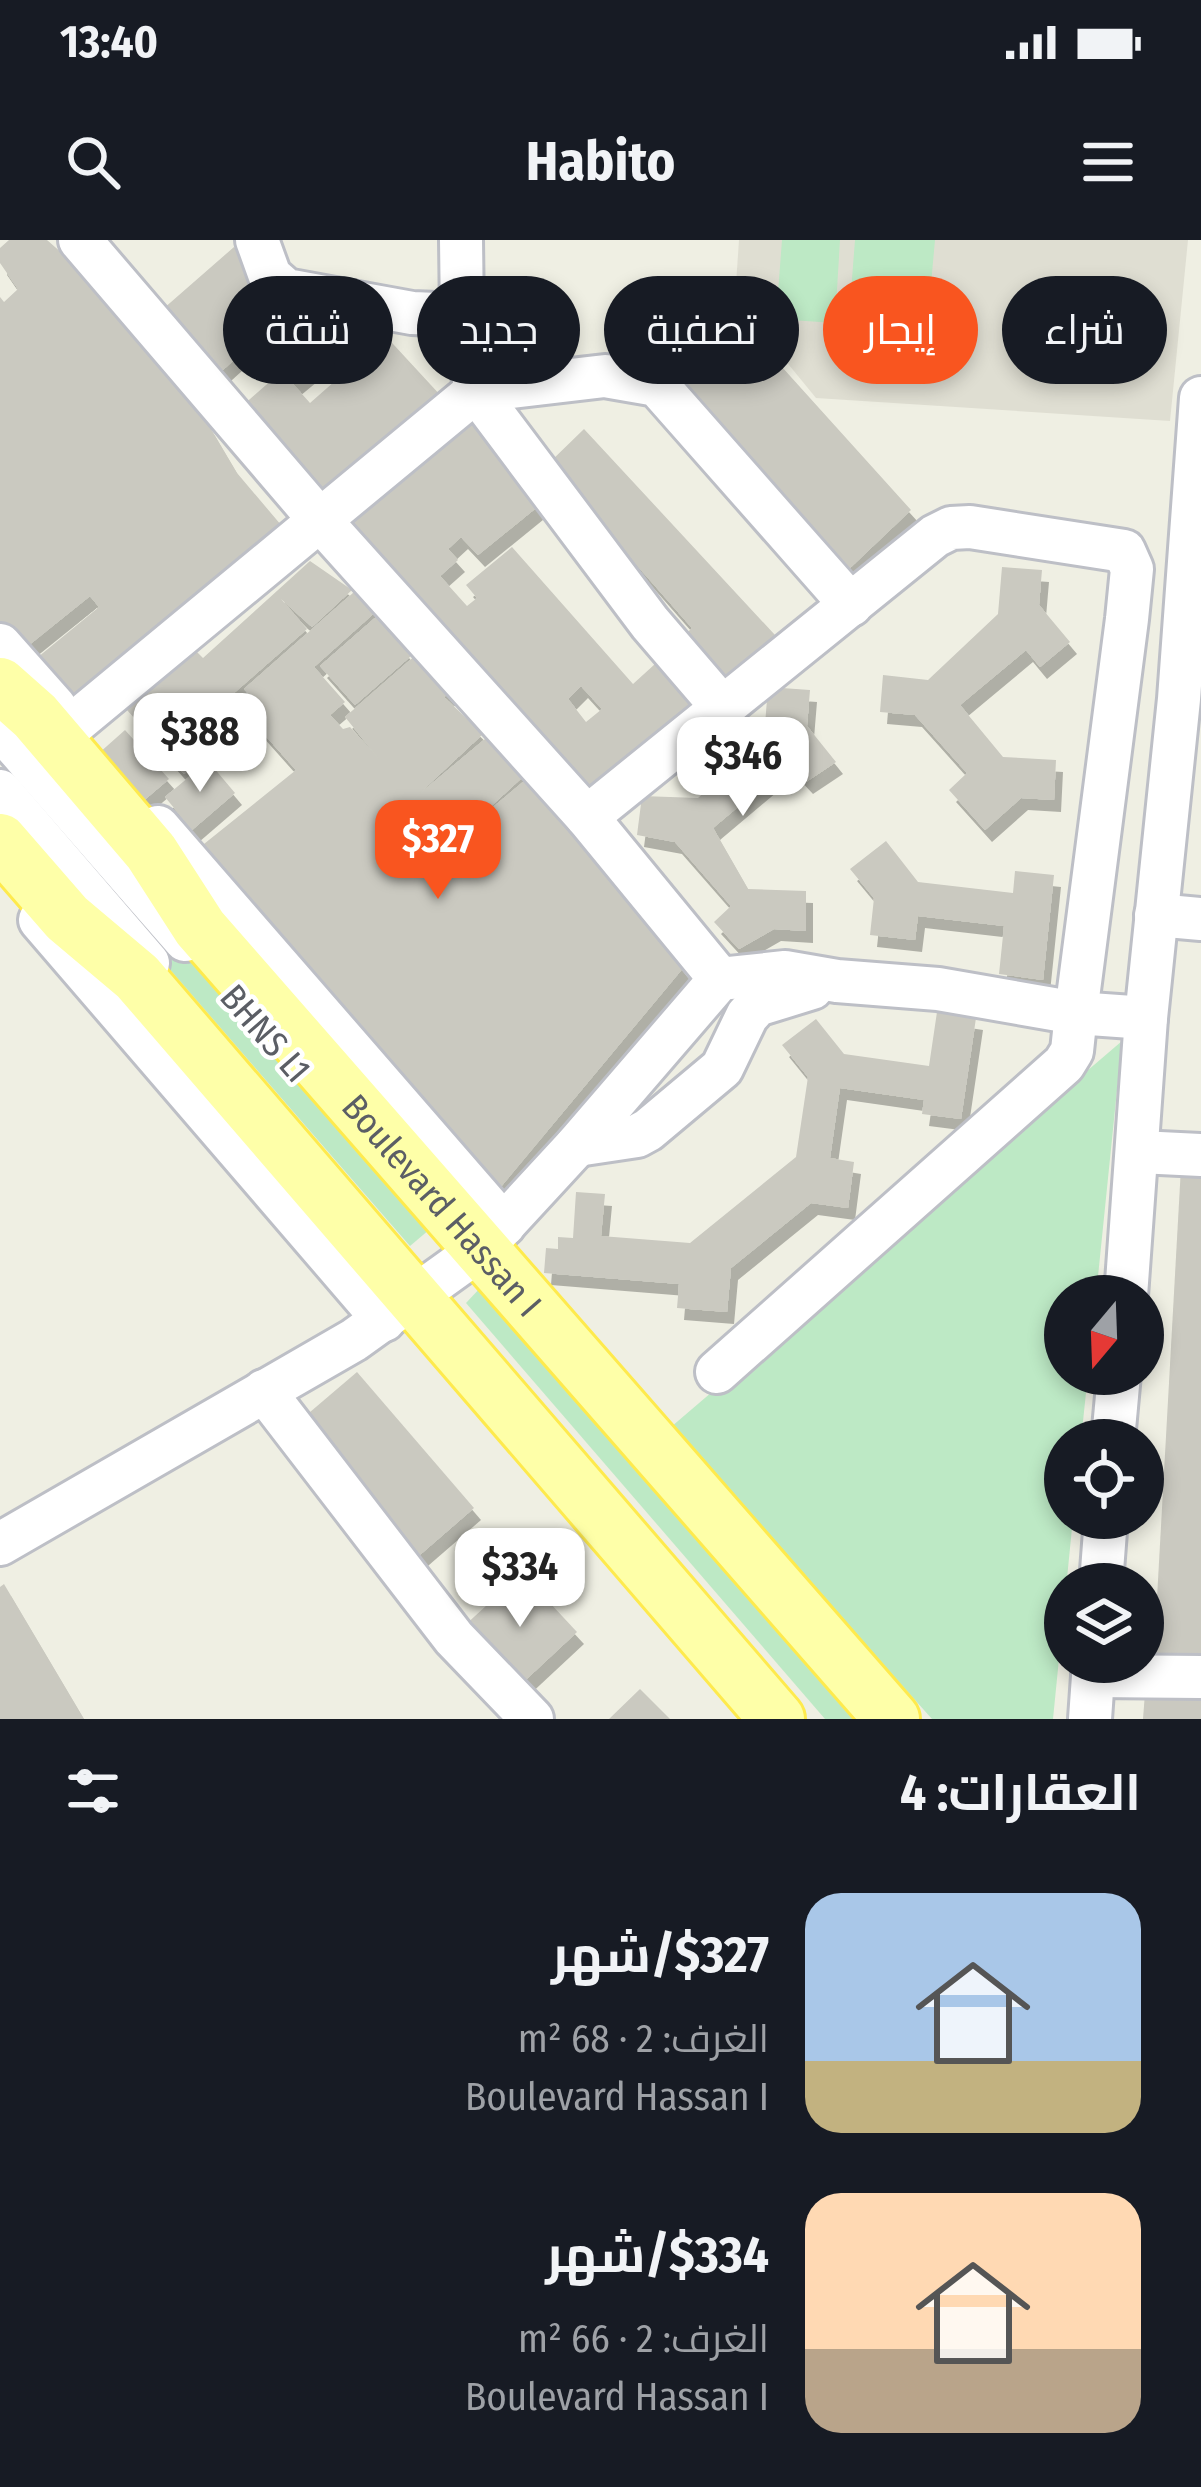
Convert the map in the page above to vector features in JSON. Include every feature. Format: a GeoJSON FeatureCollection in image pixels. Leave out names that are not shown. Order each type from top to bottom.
{"type":"FeatureCollection","features":[{"type":"Feature","properties":{"kind":"main road","name":"Boulevard Hassan I"},"geometry":{"type":"LineString","coordinates":[[0,685],[35,716],[151,852],[200,928],[447,1273],[777,1719]]}},
{"type":"Feature","properties":{"kind":"main road","name":"Boulevard Hassan I"},"geometry":{"type":"LineString","coordinates":[[0,841],[53,918],[137,977],[447,1273],[892,1719]]}},
{"type":"Feature","properties":{"kind":"street"},"geometry":{"type":"LineString","coordinates":[[80,240],[318,518],[587,817],[720,979]]}},
{"type":"Feature","properties":{"kind":"street"},"geometry":{"type":"LineString","coordinates":[[257,240],[270,276],[286,290],[417,313]]}},
{"type":"Feature","properties":{"kind":"street"},"geometry":{"type":"LineString","coordinates":[[460,240],[461,276]]}},
{"type":"Feature","properties":{"kind":"street"},"geometry":{"type":"LineString","coordinates":[[71,726],[476,391],[605,376],[657,385],[851,604]]}},
{"type":"Feature","properties":{"kind":"street"},"geometry":{"type":"LineString","coordinates":[[475,384],[650,623],[723,709]]}},
{"type":"Feature","properties":{"kind":"street"},"geometry":{"type":"LineString","coordinates":[[1128,1275],[1156,915],[1190,699],[1201,398]]}},
{"type":"Feature","properties":{"kind":"street"},"geometry":{"type":"LineString","coordinates":[[587,817],[935,536],[951,528],[1124,551],[1130,560],[1127,619],[1072,1051],[1064,1064],[717,1372]]}},
{"type":"Feature","properties":{"kind":"street"},"geometry":{"type":"LineString","coordinates":[[0,645],[71,726],[447,1273]]}},
{"type":"Feature","properties":{"kind":"street","name":"BHNS L1"},"geometry":{"type":"LineString","coordinates":[[0,728],[806,1719]]}},
{"type":"Feature","properties":{"kind":"street","name":"BHNS L1"},"geometry":{"type":"LineString","coordinates":[[0,791],[296,1133],[447,1273],[864,1719]]}},
{"type":"Feature","properties":{"kind":"street"},"geometry":{"type":"LineString","coordinates":[[0,873],[53,918]]}},
{"type":"Feature","properties":{"kind":"street"},"geometry":{"type":"LineString","coordinates":[[1156,915],[1201,919]]}},
{"type":"Feature","properties":{"kind":"street"},"geometry":{"type":"LineString","coordinates":[[0,1544],[264,1391],[447,1273],[578,1145],[720,979],[784,972],[837,982],[938,989],[1076,1013],[1146,1018]]}},
{"type":"Feature","properties":{"kind":"street"},"geometry":{"type":"LineString","coordinates":[[578,1145],[648,1130],[722,1068],[757,1005],[837,982]]}},
{"type":"Feature","properties":{"kind":"street"},"geometry":{"type":"LineString","coordinates":[[1139,1151],[1201,1155]]}},
{"type":"Feature","properties":{"kind":"street"},"geometry":{"type":"LineString","coordinates":[[264,1391],[454,1638],[532,1719]]}},
{"type":"Feature","properties":{"kind":"street"},"geometry":{"type":"LineString","coordinates":[[1164,1674],[1201,1677]]}},
{"type":"Feature","properties":{"kind":"street"},"geometry":{"type":"LineString","coordinates":[[1090,1719],[1092,1683]]}},
{"type":"Feature","properties":{"kind":"shaded area"},"geometry":{"type":"Polygon","coordinates":[[[739,240],[1188,240],[1170,421],[816,398],[799,377],[799,276],[737,276],[739,240]]]}},
{"type":"Feature","properties":{"kind":"green space"},"geometry":{"type":"Polygon","coordinates":[[[782,240],[840,240],[838,276],[823,276],[823,322],[799,321],[799,276],[779,276],[782,240]]]}},
{"type":"Feature","properties":{"kind":"green space"},"geometry":{"type":"Polygon","coordinates":[[[855,240],[935,240],[932,276],[852,276],[855,240]]]}},
{"type":"Feature","properties":{"kind":"green space"},"geometry":{"type":"Polygon","coordinates":[[[129,876],[436,1224],[410,1246],[106,896],[129,876]]]}},
{"type":"Feature","properties":{"kind":"green space"},"geometry":{"type":"Polygon","coordinates":[[[1122,1041],[1098,1275],[1044,1275],[1044,1395],[1086,1395],[1083,1419],[1044,1419],[1044,1539],[1071,1539],[1069,1563],[1044,1563],[1044,1683],[1057,1683],[1053,1719],[932,1719],[671,1427],[1122,1041]]]}},
{"type":"Feature","properties":{"kind":"green space"},"geometry":{"type":"Polygon","coordinates":[[[482,1286],[866,1719],[825,1719],[466,1303],[482,1286]]]}},
{"type":"Feature","properties":{"kind":"building"},"geometry":{"type":"Polygon","coordinates":[[[9,240],[47,240],[63,254],[170,376],[208,424],[237,473],[287,532],[74,713],[32,662],[99,607],[90,596],[19,653],[0,631],[0,297],[4,302],[18,289],[0,263],[0,248],[9,240]]]}},
{"type":"Feature","properties":{"kind":"building"},"geometry":{"type":"Polygon","coordinates":[[[234,247],[259,276],[223,276],[223,370],[214,378],[155,316],[234,247]]]}},
{"type":"Feature","properties":{"kind":"building"},"geometry":{"type":"Polygon","coordinates":[[[393,344],[417,370],[417,384],[430,384],[442,397],[318,507],[234,413],[267,384],[293,384],[310,403],[332,384],[393,384],[393,344]]]}},
{"type":"Feature","properties":{"kind":"building"},"geometry":{"type":"Polygon","coordinates":[[[682,384],[797,384],[911,510],[850,568],[755,460],[747,470],[682,384]]]}},
{"type":"Feature","properties":{"kind":"building"},"geometry":{"type":"Polygon","coordinates":[[[471,420],[547,499],[478,555],[461,537],[448,549],[458,560],[440,576],[467,606],[477,598],[466,585],[512,547],[633,684],[666,654],[703,697],[583,798],[343,528],[471,420]],[[581,686],[568,699],[586,722],[602,709],[581,686]]]}},
{"type":"Feature","properties":{"kind":"building"},"geometry":{"type":"Polygon","coordinates":[[[584,429],[775,635],[711,689],[673,646],[692,628],[548,464],[584,429]]]}},
{"type":"Feature","properties":{"kind":"building"},"geometry":{"type":"Polygon","coordinates":[[[310,561],[352,590],[312,627],[281,599],[307,629],[234,693],[254,716],[184,774],[127,710],[194,649],[203,658],[310,561]]]}},
{"type":"Feature","properties":{"kind":"building"},"geometry":{"type":"Polygon","coordinates":[[[1002,567],[1042,570],[1039,605],[1070,642],[1040,667],[1026,650],[960,705],[1003,757],[1056,760],[1054,800],[1021,798],[985,830],[949,790],[967,773],[915,715],[880,712],[883,675],[928,680],[998,614],[1002,567]]]}},
{"type":"Feature","properties":{"kind":"building"},"geometry":{"type":"Polygon","coordinates":[[[362,585],[381,607],[314,667],[345,702],[330,715],[343,729],[350,727],[379,759],[345,717],[417,654],[450,692],[444,697],[483,734],[411,801],[491,734],[527,773],[462,833],[529,777],[683,968],[494,1195],[199,848],[296,770],[255,724],[262,709],[244,689],[362,585]]]}},
{"type":"Feature","properties":{"kind":"building"},"geometry":{"type":"Polygon","coordinates":[[[376,617],[411,656],[355,705],[320,666],[376,617]]]}},
{"type":"Feature","properties":{"kind":"building"},"geometry":{"type":"Polygon","coordinates":[[[768,687],[810,690],[807,726],[836,762],[806,782],[789,764],[713,828],[748,889],[806,891],[806,931],[774,929],[739,949],[714,922],[731,906],[675,842],[637,835],[642,796],[698,798],[764,737],[768,687]]]}},
{"type":"Feature","properties":{"kind":"building"},"geometry":{"type":"Polygon","coordinates":[[[125,730],[169,779],[142,802],[98,754],[125,730]]]}},
{"type":"Feature","properties":{"kind":"building"},"geometry":{"type":"Polygon","coordinates":[[[208,761],[235,793],[192,830],[165,797],[208,761]]]}},
{"type":"Feature","properties":{"kind":"building"},"geometry":{"type":"Polygon","coordinates":[[[886,841],[918,882],[1013,893],[1015,871],[1054,875],[1043,980],[999,974],[1004,926],[918,916],[915,940],[870,935],[874,898],[850,869],[886,841]]]}},
{"type":"Feature","properties":{"kind":"building"},"geometry":{"type":"Polygon","coordinates":[[[937,1012],[976,1018],[961,1119],[922,1114],[924,1100],[840,1088],[830,1158],[854,1162],[848,1208],[811,1203],[731,1268],[727,1312],[677,1308],[679,1284],[544,1273],[546,1248],[558,1249],[558,1237],[573,1238],[576,1192],[605,1194],[601,1236],[690,1243],[796,1157],[808,1077],[782,1045],[816,1019],[844,1054],[929,1066],[937,1012]]]}},
{"type":"Feature","properties":{"kind":"building"},"geometry":{"type":"Polygon","coordinates":[[[1181,1167],[1201,1168],[1201,1673],[1164,1671],[1164,1563],[1159,1563],[1160,1539],[1164,1539],[1181,1167]]]}},
{"type":"Feature","properties":{"kind":"building"},"geometry":{"type":"Polygon","coordinates":[[[357,1372],[474,1508],[414,1560],[296,1424],[357,1372]]]}},
{"type":"Feature","properties":{"kind":"building"},"geometry":{"type":"Polygon","coordinates":[[[522,1573],[577,1632],[518,1687],[463,1627],[522,1573]]]}},
{"type":"Feature","properties":{"kind":"building"},"geometry":{"type":"Polygon","coordinates":[[[4,1584],[84,1719],[0,1719],[0,1587],[4,1584]]]}},
{"type":"Feature","properties":{"kind":"building"},"geometry":{"type":"Polygon","coordinates":[[[640,1689],[670,1719],[609,1719],[640,1689]]]}},
{"type":"Feature","properties":{"kind":"building"},"geometry":{"type":"Polygon","coordinates":[[[1145,1693],[1201,1698],[1201,1719],[1143,1719],[1145,1693]]]}}]}
